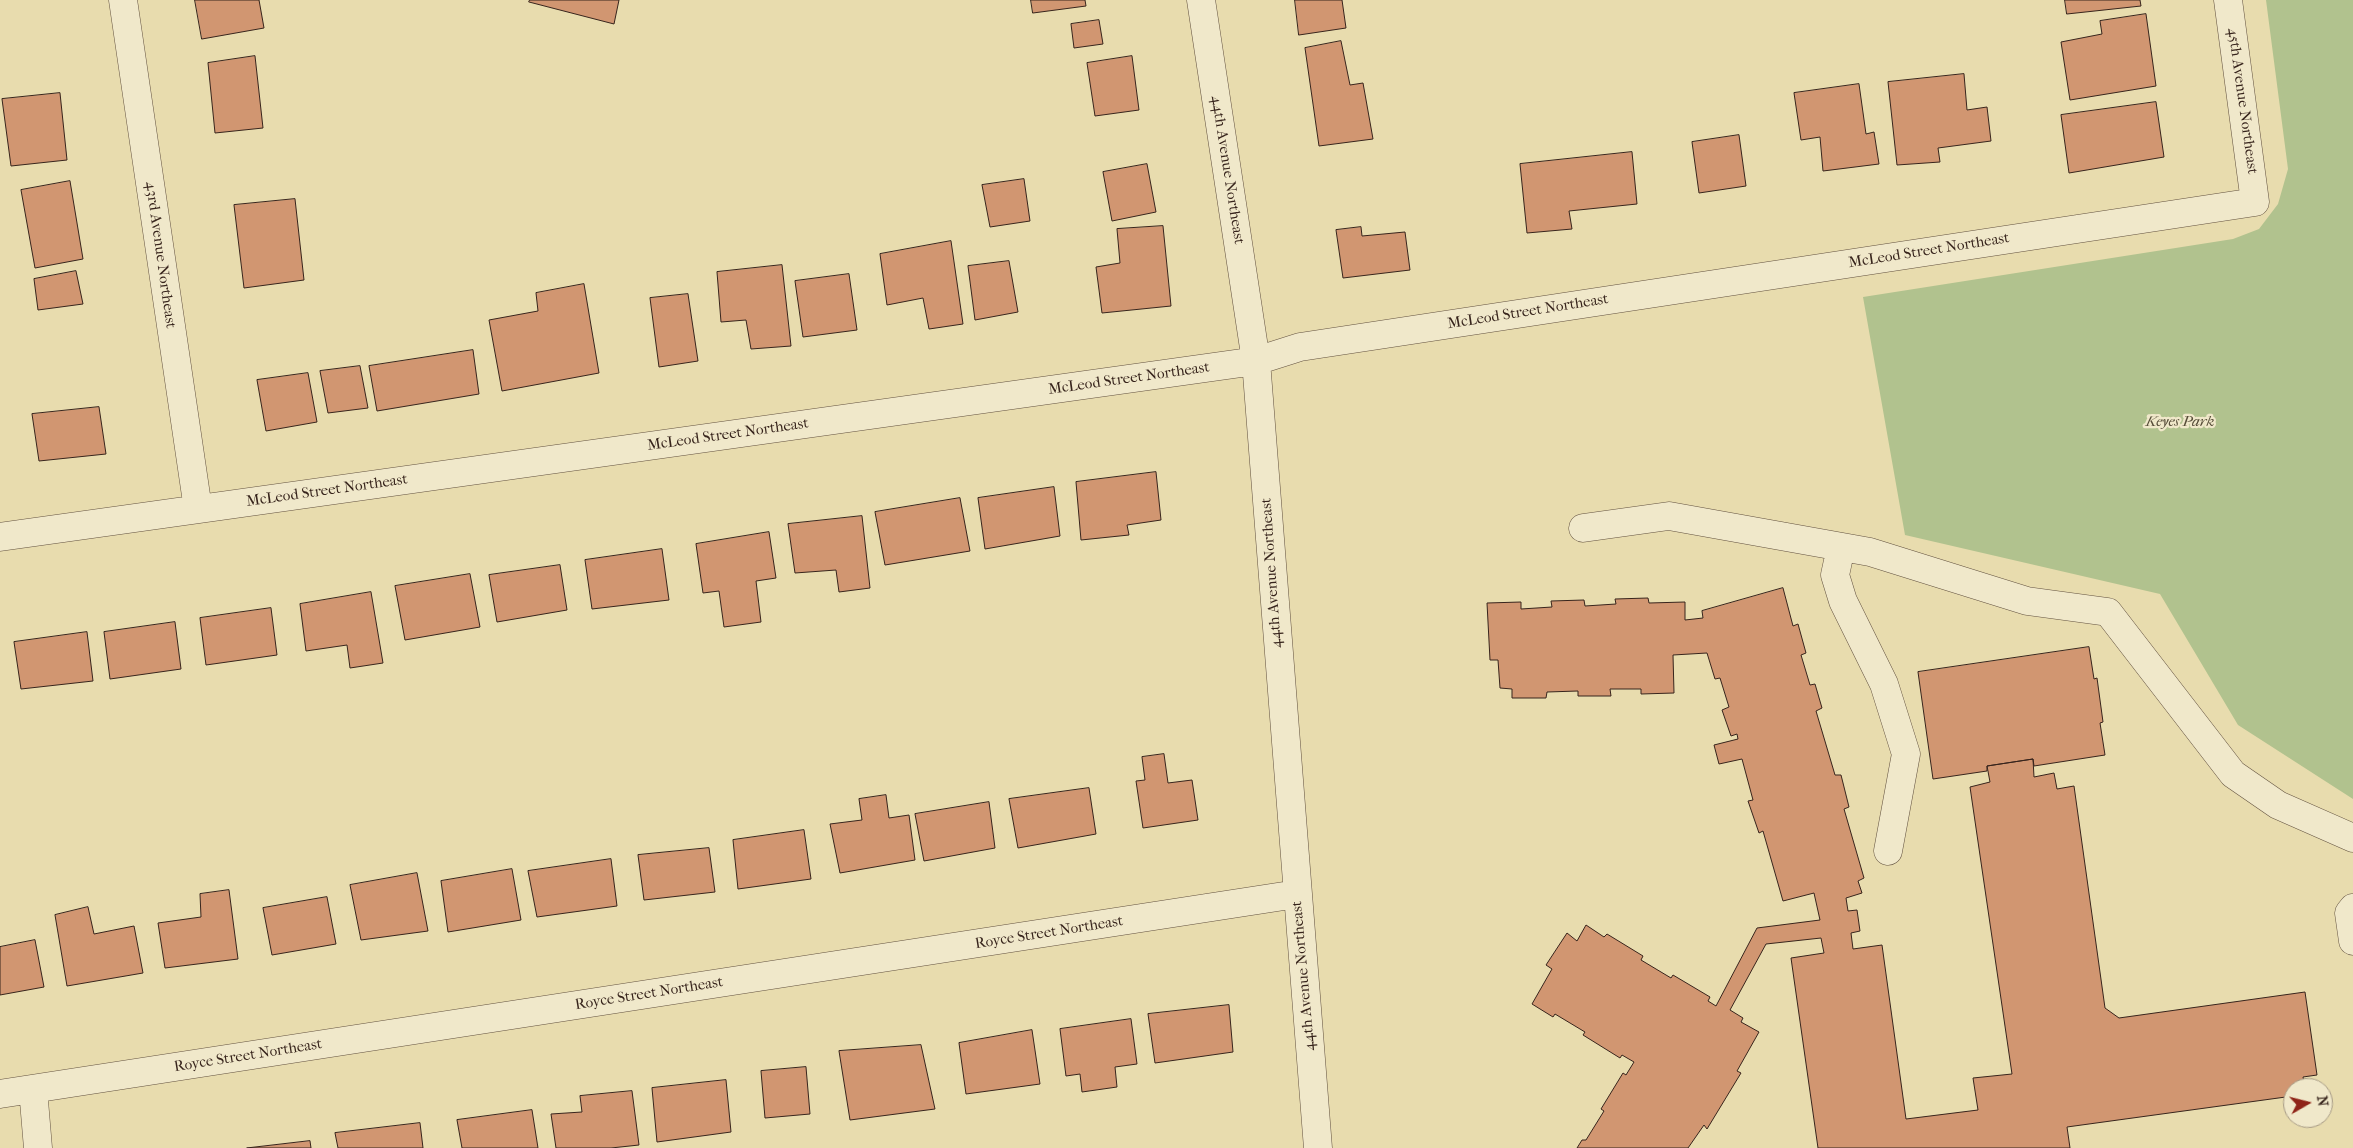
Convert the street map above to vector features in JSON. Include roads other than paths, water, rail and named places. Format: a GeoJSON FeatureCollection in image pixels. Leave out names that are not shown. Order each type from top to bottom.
{"type":"FeatureCollection","features":[{"type":"Feature","properties":{"kind":"street","name":"43rd Avenue Northeast"},"geometry":{"type":"LineString","coordinates":[[123,0],[198,509]]}},
{"type":"Feature","properties":{"kind":"street","name":"44th Avenue Northeast"},"geometry":{"type":"LineString","coordinates":[[1201,0],[1256,361],[1318,1148]]}},
{"type":"Feature","properties":{"kind":"street","name":"45th Avenue Northeast"},"geometry":{"type":"LineString","coordinates":[[2228,0],[2255,202]]}},
{"type":"Feature","properties":{"kind":"street","name":"McLeod Street Northeast"},"geometry":{"type":"LineString","coordinates":[[0,537],[1256,361],[1300,347],[2255,202]]}},
{"type":"Feature","properties":{"kind":"street"},"geometry":{"type":"LineString","coordinates":[[1583,528],[1669,516],[1870,552],[2027,601],[2108,612],[2233,774],[2278,805],[2353,838]]}},
{"type":"Feature","properties":{"kind":"street"},"geometry":{"type":"LineString","coordinates":[[1841,547],[1835,575],[1843,601],[1884,684],[1906,754],[1888,851]]}},
{"type":"Feature","properties":{"kind":"street","name":"Royce Street Northeast"},"geometry":{"type":"LineString","coordinates":[[0,1094],[1297,894]]}},
{"type":"Feature","properties":{"kind":"street"},"geometry":{"type":"LineString","coordinates":[[2353,908],[2349,913],[2353,941]]}},
{"type":"Feature","properties":{"kind":"street"},"geometry":{"type":"LineString","coordinates":[[33,1089],[38,1148]]}},
{"type":"Feature","properties":{"kind":"park label","name":"Keyes Park"},"geometry":{"type":"Point","coordinates":[2180,422]}}]}
